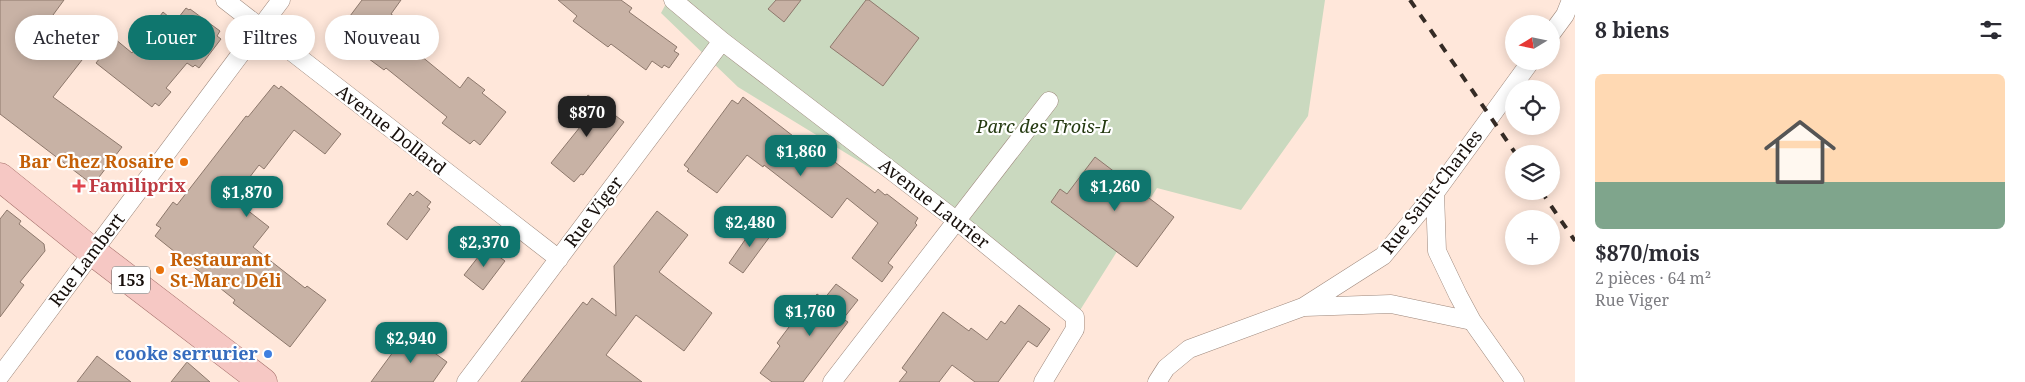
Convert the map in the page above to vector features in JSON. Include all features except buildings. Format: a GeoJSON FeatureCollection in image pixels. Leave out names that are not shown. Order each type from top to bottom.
{"type":"FeatureCollection","features":[{"type":"Feature","properties":{"kind":"main road","name":"153"},"geometry":{"type":"LineString","coordinates":[[0,177],[93,252],[263,382]]}},
{"type":"Feature","properties":{"kind":"street","name":"Avenue Dollard"},"geometry":{"type":"LineString","coordinates":[[225,0],[244,15]]}},
{"type":"Feature","properties":{"kind":"street","name":"Rue Lambert"},"geometry":{"type":"LineString","coordinates":[[270,15],[281,0]]}},
{"type":"Feature","properties":{"kind":"street","name":"Avenue Laurier"},"geometry":{"type":"LineString","coordinates":[[672,0],[722,42],[957,221],[1075,317],[1076,329],[1043,382]]}},
{"type":"Feature","properties":{"kind":"street"},"geometry":{"type":"LineString","coordinates":[[1560,22],[1565,15],[1570,0]]}},
{"type":"Feature","properties":{"kind":"street","name":"Rue Viger"},"geometry":{"type":"LineString","coordinates":[[466,382],[722,42]]}},
{"type":"Feature","properties":{"kind":"street","name":"Rue Lambert"},"geometry":{"type":"LineString","coordinates":[[0,376],[236,60]]}},
{"type":"Feature","properties":{"kind":"street","name":"Avenue Dollard"},"geometry":{"type":"LineString","coordinates":[[301,60],[559,259]]}},
{"type":"Feature","properties":{"kind":"street","name":"Rue Saint-Charles"},"geometry":{"type":"LineString","coordinates":[[1157,382],[1166,368],[1189,349],[1303,307],[1383,256],[1435,193],[1524,70]]}},
{"type":"Feature","properties":{"kind":"street"},"geometry":{"type":"LineString","coordinates":[[832,382],[1049,101]]}},
{"type":"Feature","properties":{"kind":"street"},"geometry":{"type":"LineString","coordinates":[[1435,193],[1437,251],[1472,321],[1515,382]]}},
{"type":"Feature","properties":{"kind":"street"},"geometry":{"type":"LineString","coordinates":[[1303,307],[1390,304],[1472,321]]}},
{"type":"Feature","properties":{"kind":"green space","name":"Parc des Trois-L"},"geometry":{"type":"Polygon","coordinates":[[[668,0],[1325,0],[1308,116],[1241,210],[1157,188],[1077,315],[957,221],[738,87],[661,13],[668,0]]]}},
{"type":"Feature","properties":{"kind":"railway"},"geometry":{"type":"LineString","coordinates":[[1410,0],[1510,145]]}},
{"type":"Feature","properties":{"kind":"railway"},"geometry":{"type":"LineString","coordinates":[[1547,200],[1575,241]]}},
{"type":"Feature","properties":{"kind":"place","name":"Bar Chez Rosaire"},"geometry":{"type":"Point","coordinates":[184,162]}},
{"type":"Feature","properties":{"kind":"place","name":"Familiprix"},"geometry":{"type":"Point","coordinates":[79,186]}},
{"type":"Feature","properties":{"kind":"place","name":"Restaurant St-Marc Déli"},"geometry":{"type":"Point","coordinates":[160,270]}},
{"type":"Feature","properties":{"kind":"place","name":"cooke serrurier"},"geometry":{"type":"Point","coordinates":[268,354]}}]}
